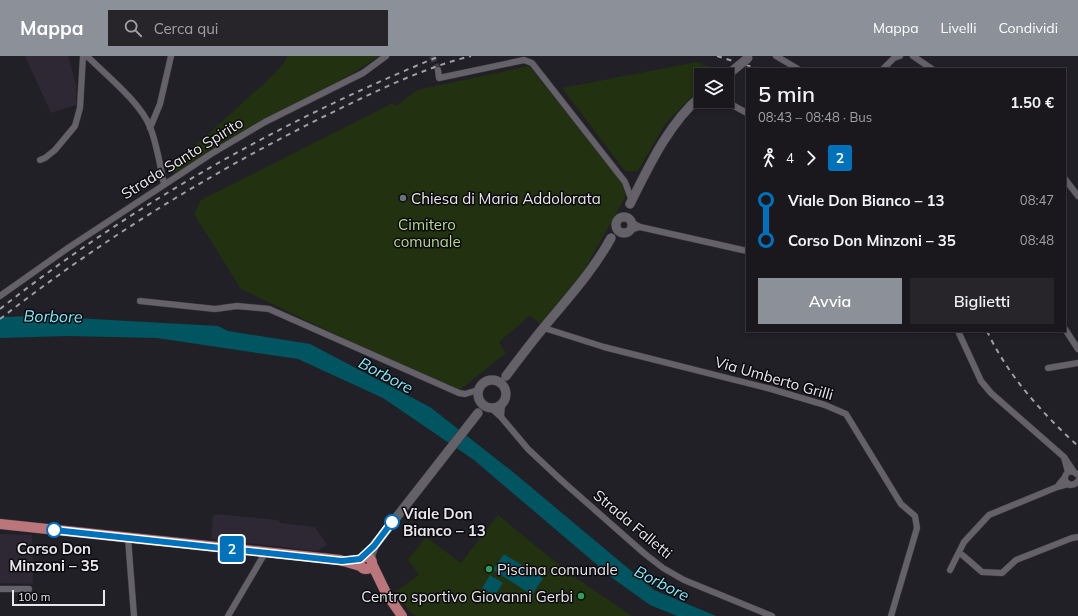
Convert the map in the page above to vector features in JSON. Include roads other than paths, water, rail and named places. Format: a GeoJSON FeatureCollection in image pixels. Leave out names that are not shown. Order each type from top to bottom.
{"type":"FeatureCollection","features":[{"type":"Feature","properties":{"kind":"main road"},"geometry":{"type":"LineString","coordinates":[[0,524],[264,553],[365,562],[402,616]]}},
{"type":"Feature","properties":{"kind":"street"},"geometry":{"type":"LineString","coordinates":[[40,160],[55,150],[75,126],[80,108],[83,56]]}},
{"type":"Feature","properties":{"kind":"street"},"geometry":{"type":"LineString","coordinates":[[87,56],[144,115],[150,128],[164,184]]}},
{"type":"Feature","properties":{"kind":"street"},"geometry":{"type":"LineString","coordinates":[[150,128],[160,104],[171,56]]}},
{"type":"Feature","properties":{"kind":"street","name":"Strada Santo Spirito"},"geometry":{"type":"LineString","coordinates":[[0,296],[68,248],[211,154],[265,122],[363,73],[386,56]]}},
{"type":"Feature","properties":{"kind":"street"},"geometry":{"type":"LineString","coordinates":[[776,56],[796,68]]}},
{"type":"Feature","properties":{"kind":"street"},"geometry":{"type":"LineString","coordinates":[[884,68],[894,58],[900,56]]}},
{"type":"Feature","properties":{"kind":"street"},"geometry":{"type":"LineString","coordinates":[[913,56],[931,68]]}},
{"type":"Feature","properties":{"kind":"street"},"geometry":{"type":"LineString","coordinates":[[734,69],[750,57]]}},
{"type":"Feature","properties":{"kind":"street"},"geometry":{"type":"LineString","coordinates":[[438,70],[439,78],[524,60],[532,63],[625,182],[631,202],[628,226],[611,238]]}},
{"type":"Feature","properties":{"kind":"street"},"geometry":{"type":"LineString","coordinates":[[500,383],[591,270],[611,238],[618,222],[631,202],[669,132],[681,116],[694,103]]}},
{"type":"Feature","properties":{"kind":"street"},"geometry":{"type":"LineString","coordinates":[[734,106],[746,112]]}},
{"type":"Feature","properties":{"kind":"street"},"geometry":{"type":"LineString","coordinates":[[1066,180],[1078,196]]}},
{"type":"Feature","properties":{"kind":"street"},"geometry":{"type":"LineString","coordinates":[[628,226],[624,217],[618,222],[617,228],[628,226],[640,227],[746,250]]}},
{"type":"Feature","properties":{"kind":"street"},"geometry":{"type":"LineString","coordinates":[[140,301],[215,309],[237,306],[269,309],[459,393],[464,394],[478,390]]}},
{"type":"Feature","properties":{"kind":"street","name":"Via Umberto Grilli"},"geometry":{"type":"LineString","coordinates":[[544,328],[604,347],[771,389],[825,405],[846,414],[901,504],[915,516],[917,528],[891,616]]}},
{"type":"Feature","properties":{"kind":"street"},"geometry":{"type":"LineString","coordinates":[[1066,331],[1078,349]]}},
{"type":"Feature","properties":{"kind":"street"},"geometry":{"type":"LineString","coordinates":[[950,570],[964,542],[989,516],[1073,479],[1064,457],[990,393],[982,381],[958,332]]}},
{"type":"Feature","properties":{"kind":"street"},"geometry":{"type":"LineString","coordinates":[[1048,368],[1078,363]]}},
{"type":"Feature","properties":{"kind":"street"},"geometry":{"type":"LineString","coordinates":[[500,383],[487,381],[480,386],[478,390],[478,398],[486,406],[495,408],[502,403]]}},
{"type":"Feature","properties":{"kind":"street"},"geometry":{"type":"LineString","coordinates":[[500,383],[506,395],[502,403],[501,417]]}},
{"type":"Feature","properties":{"kind":"street"},"geometry":{"type":"LineString","coordinates":[[365,562],[374,546],[442,457],[477,414],[486,406]]}},
{"type":"Feature","properties":{"kind":"street","name":"Strada Falletti"},"geometry":{"type":"LineString","coordinates":[[486,406],[501,417],[528,449],[561,480],[663,568],[684,580],[772,616]]}},
{"type":"Feature","properties":{"kind":"street"},"geometry":{"type":"LineString","coordinates":[[959,552],[982,572],[1002,573],[1016,560],[1078,537]]}},
{"type":"Feature","properties":{"kind":"street"},"geometry":{"type":"LineString","coordinates":[[128,538],[134,616]]}},
{"type":"Feature","properties":{"kind":"street"},"geometry":{"type":"LineString","coordinates":[[228,616],[264,553]]}},
{"type":"Feature","properties":{"kind":"street"},"geometry":{"type":"LineString","coordinates":[[0,589],[29,589]]}},
{"type":"Feature","properties":{"kind":"water"},"geometry":{"type":"Polygon","coordinates":[[[39,316],[218,326],[228,331],[310,344],[430,407],[513,472],[654,590],[716,616],[677,616],[650,605],[615,580],[474,460],[383,398],[298,359],[157,338],[67,336],[0,338],[0,317],[39,316]]]}},
{"type":"Feature","properties":{"kind":"water"},"geometry":{"type":"Polygon","coordinates":[[[504,554],[543,578],[532,595],[493,570],[504,554]]]}},
{"type":"Feature","properties":{"kind":"water"},"geometry":{"type":"Polygon","coordinates":[[[490,575],[503,583],[495,595],[482,588],[490,575]]]}},
{"type":"Feature","properties":{"kind":"tunnel"},"geometry":{"type":"LineString","coordinates":[[432,56],[438,70]]}},
{"type":"Feature","properties":{"kind":"railway"},"geometry":{"type":"LineString","coordinates":[[0,309],[103,234],[211,167],[267,136],[324,108],[381,81],[440,56]]}},
{"type":"Feature","properties":{"kind":"railway"},"geometry":{"type":"LineString","coordinates":[[0,319],[77,262],[157,209],[198,184],[282,138],[378,90],[452,61],[471,56]]}},
{"type":"Feature","properties":{"kind":"railway"},"geometry":{"type":"LineString","coordinates":[[717,56],[756,68]]}},
{"type":"Feature","properties":{"kind":"railway"},"geometry":{"type":"LineString","coordinates":[[987,332],[995,348],[1027,393],[1078,446]]}},
{"type":"Feature","properties":{"kind":"place","name":"Chiesa di Maria Addolorata"},"geometry":{"type":"Point","coordinates":[403,198]}},
{"type":"Feature","properties":{"kind":"place","name":"Viale Don Bianco – 13"},"geometry":{"type":"Point","coordinates":[392,522]}},
{"type":"Feature","properties":{"kind":"place","name":"Corso Don Minzoni – 35"},"geometry":{"type":"Point","coordinates":[54,530]}},
{"type":"Feature","properties":{"kind":"place","name":"Piscina comunale"},"geometry":{"type":"Point","coordinates":[489,569]}},
{"type":"Feature","properties":{"kind":"place","name":"Centro sportivo Giovanni Gerbi"},"geometry":{"type":"Point","coordinates":[581,596]}},
{"type":"Feature","properties":{"kind":"park label","name":"Cimitero comunale"},"geometry":{"type":"Point","coordinates":[427,232]}},
{"type":"Feature","properties":{"kind":"water label","name":"Borbore"},"geometry":{"type":"Point","coordinates":[53,316]}},
{"type":"Feature","properties":{"kind":"water label","name":"Borbore"},"geometry":{"type":"Point","coordinates":[386,375]}},
{"type":"Feature","properties":{"kind":"water label","name":"Borbore"},"geometry":{"type":"Point","coordinates":[662,583]}}]}
